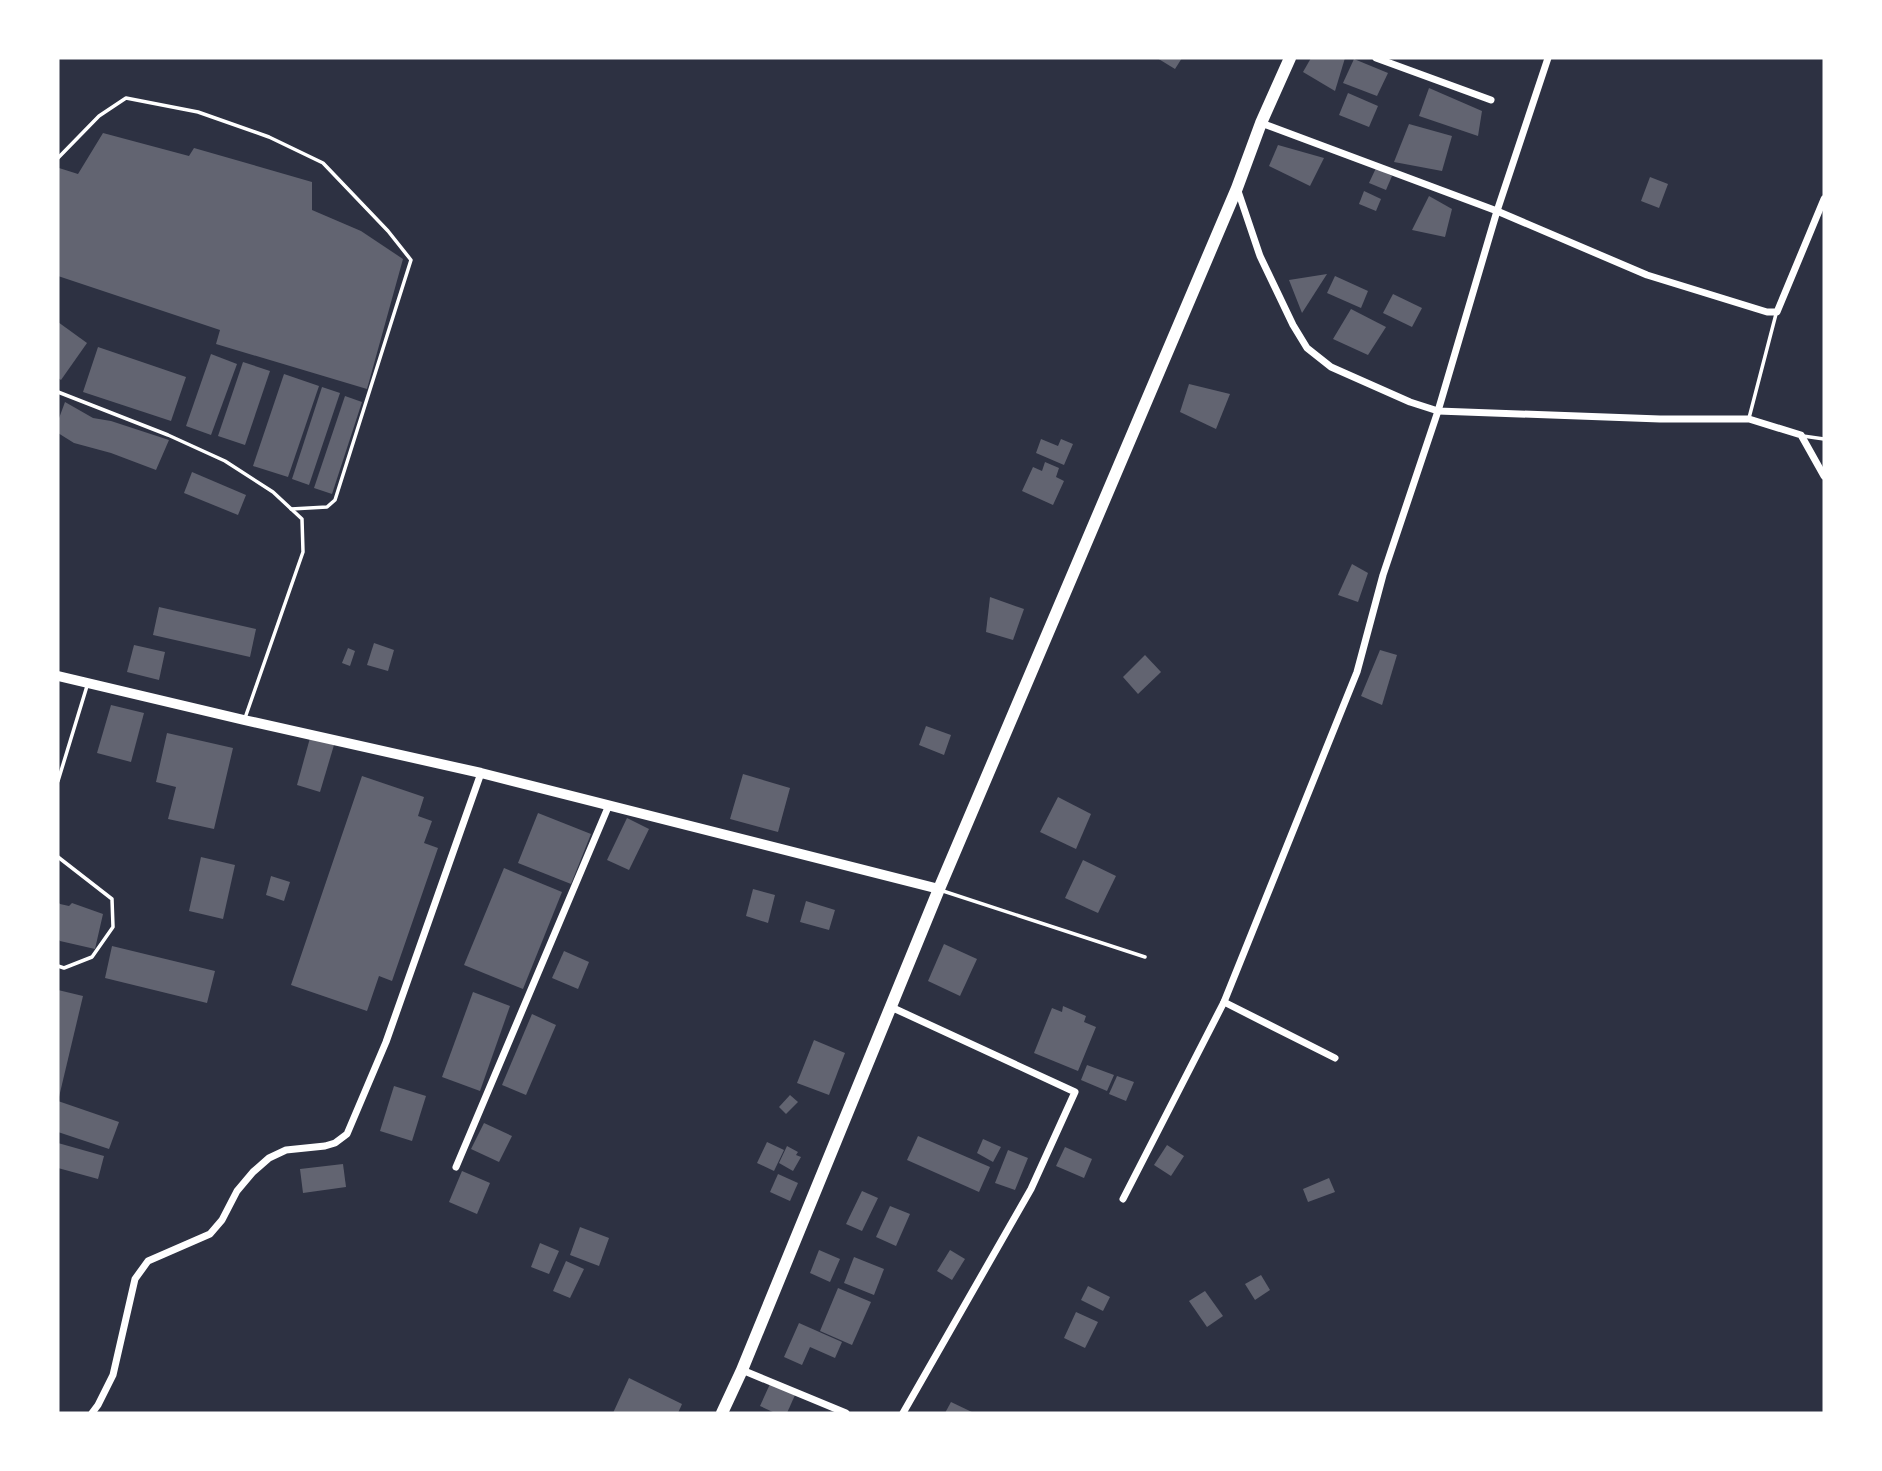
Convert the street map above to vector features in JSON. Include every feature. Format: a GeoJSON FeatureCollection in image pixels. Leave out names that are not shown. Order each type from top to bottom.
{"type":"FeatureCollection","features":[{"type":"Feature","properties":{"kind":"highway"},"geometry":{"type":"LineString","coordinates":[[722,1413],[939,889],[1290,58]]}},
{"type":"Feature","properties":{"kind":"main road"},"geometry":{"type":"LineString","coordinates":[[58,676],[481,773],[939,889]]}},
{"type":"Feature","properties":{"kind":"street"},"geometry":{"type":"LineString","coordinates":[[1376,58],[1491,100]]}},
{"type":"Feature","properties":{"kind":"street"},"geometry":{"type":"LineString","coordinates":[[1123,1199],[1224,1002],[1357,672],[1383,575],[1438,411],[1497,211],[1548,58]]}},
{"type":"Feature","properties":{"kind":"street"},"geometry":{"type":"LineString","coordinates":[[1261,123],[1497,211],[1647,275],[1767,312],[1777,312],[1824,199]]}},
{"type":"Feature","properties":{"kind":"street"},"geometry":{"type":"LineString","coordinates":[[1237,188],[1260,256],[1293,325],[1307,348],[1331,367],[1410,402],[1438,411],[1660,419],[1749,419],[1801,435],[1824,476]]}},
{"type":"Feature","properties":{"kind":"street"},"geometry":{"type":"LineString","coordinates":[[92,1413],[113,1375],[135,1279],[148,1261],[210,1234],[222,1220],[237,1191],[253,1172],[270,1158],[286,1150],[335,1143],[347,1134],[386,1042],[481,773]]}},
{"type":"Feature","properties":{"kind":"street"},"geometry":{"type":"LineString","coordinates":[[456,1167],[608,805]]}},
{"type":"Feature","properties":{"kind":"street"},"geometry":{"type":"LineString","coordinates":[[1224,1002],[1335,1058]]}},
{"type":"Feature","properties":{"kind":"street"},"geometry":{"type":"LineString","coordinates":[[891,1007],[1076,1092],[1031,1189],[903,1413]]}},
{"type":"Feature","properties":{"kind":"street"},"geometry":{"type":"LineString","coordinates":[[742,1370],[846,1413]]}},
{"type":"Feature","properties":{"kind":"lane"},"geometry":{"type":"LineString","coordinates":[[58,158],[99,116],[126,97],[198,112],[269,137],[323,163],[388,231],[411,260],[335,500],[327,507],[291,509]]}},
{"type":"Feature","properties":{"kind":"lane"},"geometry":{"type":"LineString","coordinates":[[1749,419],[1777,312]]}},
{"type":"Feature","properties":{"kind":"lane"},"geometry":{"type":"LineString","coordinates":[[58,392],[168,435],[225,461],[274,492],[302,519],[303,552],[244,720]]}},
{"type":"Feature","properties":{"kind":"lane"},"geometry":{"type":"LineString","coordinates":[[1801,435],[1824,439]]}},
{"type":"Feature","properties":{"kind":"lane"},"geometry":{"type":"LineString","coordinates":[[58,781],[88,683]]}},
{"type":"Feature","properties":{"kind":"lane"},"geometry":{"type":"LineString","coordinates":[[58,857],[111,900],[113,927],[92,957],[64,968],[58,966]]}},
{"type":"Feature","properties":{"kind":"lane"},"geometry":{"type":"LineString","coordinates":[[939,889],[1145,957]]}},
{"type":"Feature","properties":{"kind":"building"},"geometry":{"type":"Polygon","coordinates":[[[1157,58],[1182,58],[1175,69],[1157,58]]]}},
{"type":"Feature","properties":{"kind":"building"},"geometry":{"type":"Polygon","coordinates":[[[1311,58],[1345,58],[1335,91],[1303,72],[1311,58]]]}},
{"type":"Feature","properties":{"kind":"building"},"geometry":{"type":"Polygon","coordinates":[[[1354,59],[1388,73],[1377,96],[1343,83],[1354,59]]]}},
{"type":"Feature","properties":{"kind":"building"},"geometry":{"type":"Polygon","coordinates":[[[1429,88],[1482,111],[1478,136],[1419,116],[1429,88]]]}},
{"type":"Feature","properties":{"kind":"building"},"geometry":{"type":"Polygon","coordinates":[[[1348,93],[1378,106],[1369,127],[1339,115],[1348,93]]]}},
{"type":"Feature","properties":{"kind":"building"},"geometry":{"type":"Polygon","coordinates":[[[1409,124],[1452,136],[1442,171],[1394,162],[1409,124]]]}},
{"type":"Feature","properties":{"kind":"building"},"geometry":{"type":"Polygon","coordinates":[[[103,133],[189,156],[194,148],[312,182],[312,210],[361,231],[403,259],[367,389],[216,344],[220,330],[58,276],[59,168],[78,174],[103,133]]]}},
{"type":"Feature","properties":{"kind":"building"},"geometry":{"type":"Polygon","coordinates":[[[1278,145],[1324,158],[1310,186],[1269,166],[1278,145]]]}},
{"type":"Feature","properties":{"kind":"building"},"geometry":{"type":"Polygon","coordinates":[[[1376,168],[1392,176],[1386,190],[1369,183],[1376,168]]]}},
{"type":"Feature","properties":{"kind":"building"},"geometry":{"type":"Polygon","coordinates":[[[1650,177],[1668,184],[1659,208],[1641,201],[1650,177]]]}},
{"type":"Feature","properties":{"kind":"building"},"geometry":{"type":"Polygon","coordinates":[[[1364,191],[1381,199],[1376,211],[1359,204],[1364,191]]]}},
{"type":"Feature","properties":{"kind":"building"},"geometry":{"type":"Polygon","coordinates":[[[1429,196],[1452,209],[1445,237],[1412,230],[1429,196]]]}},
{"type":"Feature","properties":{"kind":"building"},"geometry":{"type":"Polygon","coordinates":[[[1327,274],[1302,313],[1289,280],[1327,274]]]}},
{"type":"Feature","properties":{"kind":"building"},"geometry":{"type":"Polygon","coordinates":[[[1335,276],[1368,291],[1361,308],[1327,293],[1335,276]]]}},
{"type":"Feature","properties":{"kind":"building"},"geometry":{"type":"Polygon","coordinates":[[[1393,294],[1422,308],[1412,327],[1383,313],[1393,294]]]}},
{"type":"Feature","properties":{"kind":"building"},"geometry":{"type":"Polygon","coordinates":[[[1351,309],[1386,327],[1368,355],[1333,339],[1351,309]]]}},
{"type":"Feature","properties":{"kind":"building"},"geometry":{"type":"Polygon","coordinates":[[[58,322],[87,343],[61,380],[58,378],[58,322]]]}},
{"type":"Feature","properties":{"kind":"building"},"geometry":{"type":"Polygon","coordinates":[[[98,347],[186,377],[171,421],[83,392],[98,347]]]}},
{"type":"Feature","properties":{"kind":"building"},"geometry":{"type":"Polygon","coordinates":[[[211,354],[237,364],[211,435],[186,426],[211,354]]]}},
{"type":"Feature","properties":{"kind":"building"},"geometry":{"type":"Polygon","coordinates":[[[243,362],[270,371],[245,445],[218,436],[243,362]]]}},
{"type":"Feature","properties":{"kind":"building"},"geometry":{"type":"Polygon","coordinates":[[[284,374],[319,386],[288,477],[253,466],[284,374]]]}},
{"type":"Feature","properties":{"kind":"building"},"geometry":{"type":"Polygon","coordinates":[[[1189,384],[1230,394],[1216,429],[1180,412],[1189,384]]]}},
{"type":"Feature","properties":{"kind":"building"},"geometry":{"type":"Polygon","coordinates":[[[322,387],[340,393],[309,485],[292,479],[322,387]]]}},
{"type":"Feature","properties":{"kind":"building"},"geometry":{"type":"Polygon","coordinates":[[[345,396],[362,402],[332,494],[314,488],[345,396]]]}},
{"type":"Feature","properties":{"kind":"building"},"geometry":{"type":"Polygon","coordinates":[[[65,402],[93,418],[111,421],[169,440],[156,470],[74,443],[58,433],[58,421],[65,402]]]}},
{"type":"Feature","properties":{"kind":"building"},"geometry":{"type":"Polygon","coordinates":[[[1041,439],[1058,446],[1061,439],[1073,444],[1064,465],[1036,453],[1041,439]]]}},
{"type":"Feature","properties":{"kind":"building"},"geometry":{"type":"Polygon","coordinates":[[[1045,462],[1059,468],[1056,477],[1064,481],[1053,505],[1022,491],[1033,467],[1042,471],[1045,462]]]}},
{"type":"Feature","properties":{"kind":"building"},"geometry":{"type":"Polygon","coordinates":[[[192,472],[246,495],[238,515],[184,493],[192,472]]]}},
{"type":"Feature","properties":{"kind":"building"},"geometry":{"type":"Polygon","coordinates":[[[1352,564],[1368,573],[1358,602],[1338,595],[1352,564]]]}},
{"type":"Feature","properties":{"kind":"building"},"geometry":{"type":"Polygon","coordinates":[[[990,597],[1024,609],[1013,640],[986,632],[990,597]]]}},
{"type":"Feature","properties":{"kind":"building"},"geometry":{"type":"Polygon","coordinates":[[[159,607],[256,629],[250,657],[153,635],[159,607]]]}},
{"type":"Feature","properties":{"kind":"building"},"geometry":{"type":"Polygon","coordinates":[[[374,643],[394,650],[388,671],[367,665],[374,643]]]}},
{"type":"Feature","properties":{"kind":"building"},"geometry":{"type":"Polygon","coordinates":[[[134,645],[165,652],[159,680],[127,672],[134,645]]]}},
{"type":"Feature","properties":{"kind":"building"},"geometry":{"type":"Polygon","coordinates":[[[348,648],[355,651],[350,666],[342,663],[348,648]]]}},
{"type":"Feature","properties":{"kind":"building"},"geometry":{"type":"Polygon","coordinates":[[[1380,650],[1397,655],[1382,705],[1361,696],[1380,650]]]}},
{"type":"Feature","properties":{"kind":"building"},"geometry":{"type":"Polygon","coordinates":[[[1145,655],[1161,672],[1138,694],[1123,677],[1145,655]]]}},
{"type":"Feature","properties":{"kind":"building"},"geometry":{"type":"Polygon","coordinates":[[[111,705],[144,713],[131,762],[97,753],[111,705]]]}},
{"type":"Feature","properties":{"kind":"building"},"geometry":{"type":"Polygon","coordinates":[[[926,726],[951,735],[944,755],[919,745],[926,726]]]}},
{"type":"Feature","properties":{"kind":"building"},"geometry":{"type":"Polygon","coordinates":[[[167,733],[233,748],[214,829],[168,819],[176,787],[156,782],[167,733]]]}},
{"type":"Feature","properties":{"kind":"building"},"geometry":{"type":"Polygon","coordinates":[[[310,738],[334,745],[320,792],[297,785],[310,738]]]}},
{"type":"Feature","properties":{"kind":"building"},"geometry":{"type":"Polygon","coordinates":[[[743,774],[790,788],[778,832],[730,819],[743,774]]]}},
{"type":"Feature","properties":{"kind":"building"},"geometry":{"type":"Polygon","coordinates":[[[362,776],[424,797],[418,816],[432,821],[424,843],[438,848],[392,981],[379,976],[367,1011],[291,985],[362,776]]]}},
{"type":"Feature","properties":{"kind":"building"},"geometry":{"type":"Polygon","coordinates":[[[1058,797],[1091,814],[1076,849],[1040,832],[1058,797]]]}},
{"type":"Feature","properties":{"kind":"building"},"geometry":{"type":"Polygon","coordinates":[[[538,813],[591,834],[571,884],[518,863],[538,813]]]}},
{"type":"Feature","properties":{"kind":"building"},"geometry":{"type":"Polygon","coordinates":[[[627,818],[649,829],[629,870],[607,860],[627,818]]]}},
{"type":"Feature","properties":{"kind":"building"},"geometry":{"type":"Polygon","coordinates":[[[201,857],[235,865],[223,919],[189,911],[201,857]]]}},
{"type":"Feature","properties":{"kind":"building"},"geometry":{"type":"Polygon","coordinates":[[[1083,860],[1116,876],[1098,913],[1065,898],[1083,860]]]}},
{"type":"Feature","properties":{"kind":"building"},"geometry":{"type":"Polygon","coordinates":[[[504,868],[562,892],[523,989],[464,965],[504,868]]]}},
{"type":"Feature","properties":{"kind":"building"},"geometry":{"type":"Polygon","coordinates":[[[271,876],[290,882],[284,901],[266,895],[271,876]]]}},
{"type":"Feature","properties":{"kind":"building"},"geometry":{"type":"Polygon","coordinates":[[[753,889],[775,895],[768,923],[746,916],[753,889]]]}},
{"type":"Feature","properties":{"kind":"building"},"geometry":{"type":"Polygon","coordinates":[[[806,901],[835,910],[829,930],[800,922],[806,901]]]}},
{"type":"Feature","properties":{"kind":"building"},"geometry":{"type":"Polygon","coordinates":[[[58,902],[69,906],[72,903],[103,914],[95,949],[58,939],[58,902]]]}},
{"type":"Feature","properties":{"kind":"building"},"geometry":{"type":"Polygon","coordinates":[[[944,944],[977,959],[960,996],[928,981],[944,944]]]}},
{"type":"Feature","properties":{"kind":"building"},"geometry":{"type":"Polygon","coordinates":[[[112,946],[215,971],[207,1003],[105,978],[112,946]]]}},
{"type":"Feature","properties":{"kind":"building"},"geometry":{"type":"Polygon","coordinates":[[[564,951],[589,962],[578,989],[552,978],[564,951]]]}},
{"type":"Feature","properties":{"kind":"building"},"geometry":{"type":"Polygon","coordinates":[[[58,990],[83,996],[59,1097],[58,1097],[58,990]]]}},
{"type":"Feature","properties":{"kind":"building"},"geometry":{"type":"Polygon","coordinates":[[[473,992],[510,1006],[480,1091],[442,1077],[473,992]]]}},
{"type":"Feature","properties":{"kind":"building"},"geometry":{"type":"Polygon","coordinates":[[[1063,1006],[1086,1016],[1084,1022],[1096,1027],[1078,1071],[1034,1053],[1052,1008],[1062,1012],[1063,1006]]]}},
{"type":"Feature","properties":{"kind":"building"},"geometry":{"type":"Polygon","coordinates":[[[532,1014],[556,1025],[526,1095],[502,1085],[532,1014]]]}},
{"type":"Feature","properties":{"kind":"building"},"geometry":{"type":"Polygon","coordinates":[[[814,1040],[845,1053],[829,1095],[797,1083],[814,1040]]]}},
{"type":"Feature","properties":{"kind":"building"},"geometry":{"type":"Polygon","coordinates":[[[1087,1065],[1114,1075],[1107,1091],[1081,1080],[1087,1065]]]}},
{"type":"Feature","properties":{"kind":"building"},"geometry":{"type":"Polygon","coordinates":[[[1117,1076],[1134,1082],[1126,1101],[1109,1094],[1117,1076]]]}},
{"type":"Feature","properties":{"kind":"building"},"geometry":{"type":"Polygon","coordinates":[[[394,1086],[426,1096],[412,1141],[380,1131],[394,1086]]]}},
{"type":"Feature","properties":{"kind":"building"},"geometry":{"type":"Polygon","coordinates":[[[790,1095],[798,1102],[786,1114],[779,1107],[790,1095]]]}},
{"type":"Feature","properties":{"kind":"building"},"geometry":{"type":"Polygon","coordinates":[[[58,1101],[119,1122],[109,1149],[58,1132],[58,1101]]]}},
{"type":"Feature","properties":{"kind":"building"},"geometry":{"type":"Polygon","coordinates":[[[484,1123],[512,1136],[499,1162],[471,1149],[484,1123]]]}},
{"type":"Feature","properties":{"kind":"building"},"geometry":{"type":"Polygon","coordinates":[[[918,1136],[990,1167],[979,1192],[907,1160],[918,1136]]]}},
{"type":"Feature","properties":{"kind":"building"},"geometry":{"type":"Polygon","coordinates":[[[983,1139],[1001,1147],[993,1162],[977,1153],[983,1139]]]}},
{"type":"Feature","properties":{"kind":"building"},"geometry":{"type":"Polygon","coordinates":[[[767,1142],[784,1150],[774,1171],[757,1163],[767,1142]]]}},
{"type":"Feature","properties":{"kind":"building"},"geometry":{"type":"Polygon","coordinates":[[[58,1143],[104,1156],[98,1179],[58,1168],[58,1143]]]}},
{"type":"Feature","properties":{"kind":"building"},"geometry":{"type":"Polygon","coordinates":[[[1167,1145],[1184,1156],[1171,1176],[1154,1165],[1167,1145]]]}},
{"type":"Feature","properties":{"kind":"building"},"geometry":{"type":"Polygon","coordinates":[[[787,1146],[801,1157],[793,1171],[779,1163],[787,1146]]]}},
{"type":"Feature","properties":{"kind":"building"},"geometry":{"type":"Polygon","coordinates":[[[1065,1147],[1092,1159],[1084,1178],[1056,1166],[1065,1147]]]}},
{"type":"Feature","properties":{"kind":"building"},"geometry":{"type":"Polygon","coordinates":[[[1008,1150],[1028,1158],[1015,1190],[995,1183],[1008,1150]]]}},
{"type":"Feature","properties":{"kind":"building"},"geometry":{"type":"Polygon","coordinates":[[[343,1164],[346,1187],[303,1193],[300,1169],[343,1164]]]}},
{"type":"Feature","properties":{"kind":"building"},"geometry":{"type":"Polygon","coordinates":[[[462,1171],[490,1183],[477,1214],[449,1202],[462,1171]]]}},
{"type":"Feature","properties":{"kind":"building"},"geometry":{"type":"Polygon","coordinates":[[[778,1174],[798,1183],[790,1201],[770,1192],[778,1174]]]}},
{"type":"Feature","properties":{"kind":"building"},"geometry":{"type":"Polygon","coordinates":[[[1329,1178],[1335,1192],[1308,1202],[1303,1189],[1329,1178]]]}},
{"type":"Feature","properties":{"kind":"building"},"geometry":{"type":"Polygon","coordinates":[[[862,1191],[878,1198],[862,1231],[846,1224],[862,1191]]]}},
{"type":"Feature","properties":{"kind":"building"},"geometry":{"type":"Polygon","coordinates":[[[890,1206],[910,1214],[896,1246],[876,1237],[890,1206]]]}},
{"type":"Feature","properties":{"kind":"building"},"geometry":{"type":"Polygon","coordinates":[[[580,1227],[609,1238],[599,1266],[570,1255],[580,1227]]]}},
{"type":"Feature","properties":{"kind":"building"},"geometry":{"type":"Polygon","coordinates":[[[540,1243],[559,1251],[549,1274],[531,1267],[540,1243]]]}},
{"type":"Feature","properties":{"kind":"building"},"geometry":{"type":"Polygon","coordinates":[[[819,1250],[840,1259],[830,1282],[810,1273],[819,1250]]]}},
{"type":"Feature","properties":{"kind":"building"},"geometry":{"type":"Polygon","coordinates":[[[950,1250],[965,1259],[952,1280],[937,1271],[950,1250]]]}},
{"type":"Feature","properties":{"kind":"building"},"geometry":{"type":"Polygon","coordinates":[[[854,1257],[884,1269],[874,1295],[844,1283],[854,1257]]]}},
{"type":"Feature","properties":{"kind":"building"},"geometry":{"type":"Polygon","coordinates":[[[566,1261],[584,1269],[570,1298],[553,1291],[566,1261]]]}},
{"type":"Feature","properties":{"kind":"building"},"geometry":{"type":"Polygon","coordinates":[[[1261,1275],[1270,1290],[1255,1300],[1245,1284],[1261,1275]]]}},
{"type":"Feature","properties":{"kind":"building"},"geometry":{"type":"Polygon","coordinates":[[[1088,1286],[1110,1297],[1103,1311],[1081,1300],[1088,1286]]]}},
{"type":"Feature","properties":{"kind":"building"},"geometry":{"type":"Polygon","coordinates":[[[838,1288],[871,1302],[852,1345],[820,1331],[838,1288]]]}},
{"type":"Feature","properties":{"kind":"building"},"geometry":{"type":"Polygon","coordinates":[[[1205,1291],[1223,1316],[1207,1327],[1189,1301],[1205,1291]]]}},
{"type":"Feature","properties":{"kind":"building"},"geometry":{"type":"Polygon","coordinates":[[[1076,1312],[1098,1322],[1085,1348],[1064,1338],[1076,1312]]]}},
{"type":"Feature","properties":{"kind":"building"},"geometry":{"type":"Polygon","coordinates":[[[799,1323],[842,1342],[835,1358],[810,1347],[802,1365],[784,1357],[799,1323]]]}},
{"type":"Feature","properties":{"kind":"building"},"geometry":{"type":"Polygon","coordinates":[[[629,1378],[682,1404],[678,1413],[613,1413],[629,1378]]]}},
{"type":"Feature","properties":{"kind":"building"},"geometry":{"type":"Polygon","coordinates":[[[770,1384],[795,1395],[787,1413],[775,1413],[760,1406],[770,1384]]]}},
{"type":"Feature","properties":{"kind":"building"},"geometry":{"type":"Polygon","coordinates":[[[951,1402],[974,1413],[945,1413],[951,1402]]]}}]}
